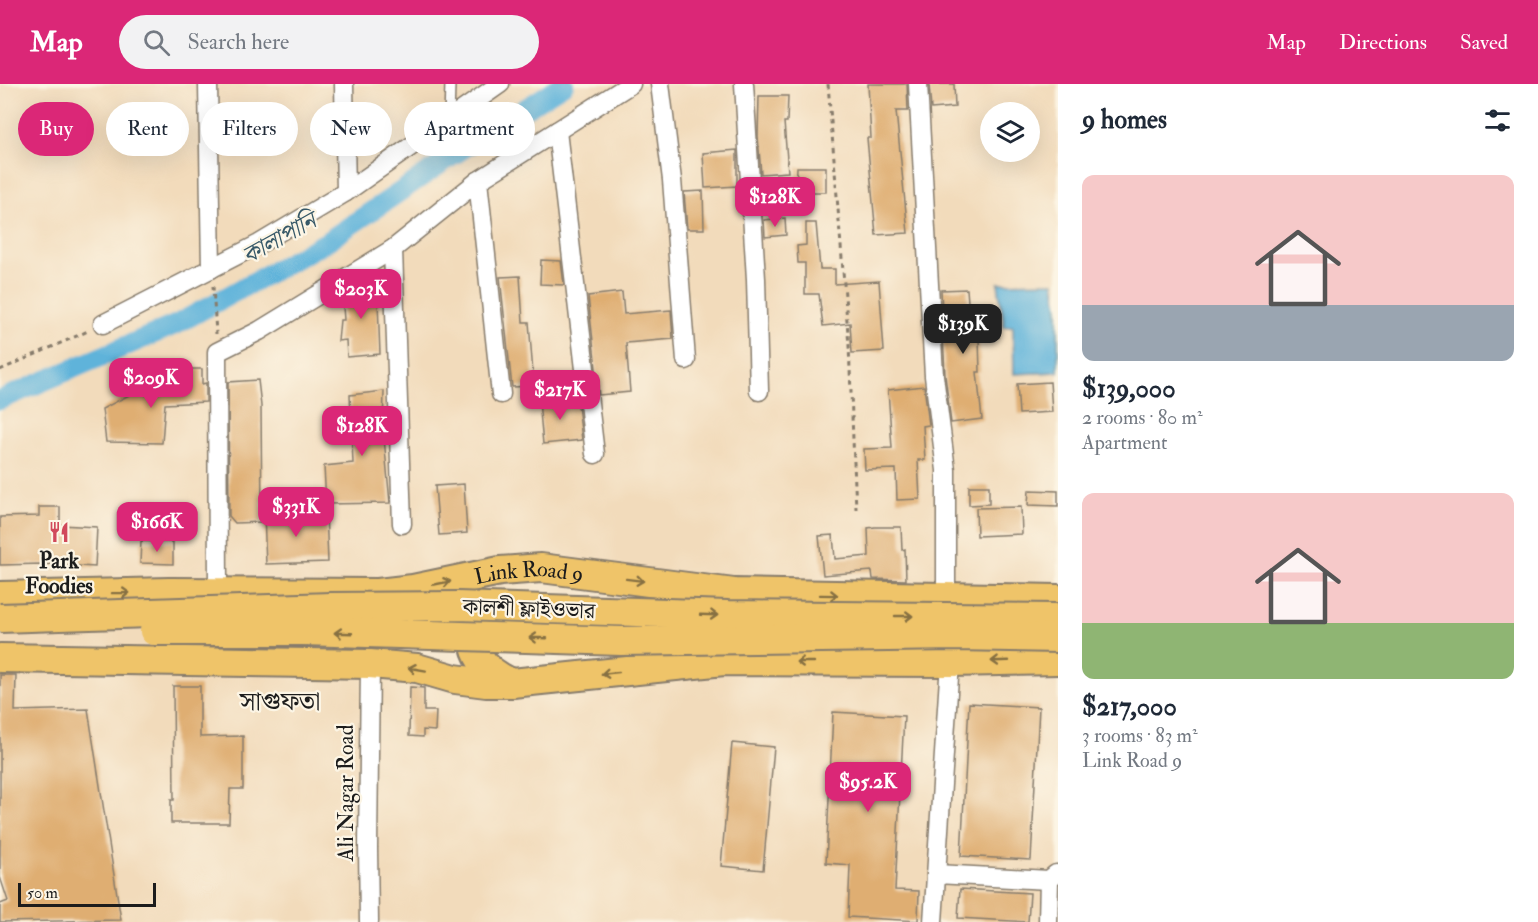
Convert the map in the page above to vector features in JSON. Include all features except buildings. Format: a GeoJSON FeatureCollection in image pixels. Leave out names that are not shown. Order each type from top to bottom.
{"type":"FeatureCollection","features":[{"type":"Feature","properties":{"kind":"main road","name":"Link Road 9"},"geometry":{"type":"LineString","coordinates":[[0,596],[218,592],[378,593],[413,589],[500,571],[541,568],[734,593],[1058,599]]}},
{"type":"Feature","properties":{"kind":"main road"},"geometry":{"type":"LineString","coordinates":[[500,571],[485,590],[476,609],[474,641],[476,651],[484,666],[512,683]]}},
{"type":"Feature","properties":{"kind":"main road","name":"কালশী ফ্লাইওভার"},"geometry":{"type":"LineString","coordinates":[[0,618],[307,608],[458,606],[728,615],[1058,618]]}},
{"type":"Feature","properties":{"kind":"main road"},"geometry":{"type":"LineString","coordinates":[[0,631],[303,631],[621,641],[954,636],[1058,638]]}},
{"type":"Feature","properties":{"kind":"main road"},"geometry":{"type":"LineString","coordinates":[[0,658],[370,664],[417,668],[455,679],[486,683],[512,683],[724,661],[1058,660]]}},
{"type":"Feature","properties":{"kind":"street"},"geometry":{"type":"LineString","coordinates":[[208,84],[212,276]]}},
{"type":"Feature","properties":{"kind":"street"},"geometry":{"type":"LineString","coordinates":[[344,84],[346,192]]}},
{"type":"Feature","properties":{"kind":"street"},"geometry":{"type":"LineString","coordinates":[[474,102],[500,84]]}},
{"type":"Feature","properties":{"kind":"street"},"geometry":{"type":"LineString","coordinates":[[218,592],[217,352],[259,331],[393,249],[478,181],[632,84]]}},
{"type":"Feature","properties":{"kind":"street"},"geometry":{"type":"LineString","coordinates":[[660,84],[672,180],[686,360]]}},
{"type":"Feature","properties":{"kind":"street"},"geometry":{"type":"LineString","coordinates":[[744,84],[756,279],[759,391]]}},
{"type":"Feature","properties":{"kind":"street"},"geometry":{"type":"LineString","coordinates":[[918,84],[934,376],[946,470],[946,597]]}},
{"type":"Feature","properties":{"kind":"street"},"geometry":{"type":"LineString","coordinates":[[557,131],[595,454]]}},
{"type":"Feature","properties":{"kind":"street"},"geometry":{"type":"LineString","coordinates":[[103,324],[212,276],[346,192],[404,151]]}},
{"type":"Feature","properties":{"kind":"street"},"geometry":{"type":"LineString","coordinates":[[478,181],[501,394]]}},
{"type":"Feature","properties":{"kind":"street"},"geometry":{"type":"LineString","coordinates":[[393,249],[402,524]]}},
{"type":"Feature","properties":{"kind":"street"},"geometry":{"type":"LineString","coordinates":[[933,922],[950,662]]}},
{"type":"Feature","properties":{"kind":"street","name":"Ali Nagar Road"},"geometry":{"type":"LineString","coordinates":[[369,922],[370,664]]}},
{"type":"Feature","properties":{"kind":"street"},"geometry":{"type":"LineString","coordinates":[[936,874],[1054,877],[1048,922]]}},
{"type":"Feature","properties":{"kind":"lane"},"geometry":{"type":"LineString","coordinates":[[449,102],[450,84]]}},
{"type":"Feature","properties":{"kind":"path"},"geometry":{"type":"LineString","coordinates":[[828,84],[849,346],[856,509]]}},
{"type":"Feature","properties":{"kind":"path"},"geometry":{"type":"LineString","coordinates":[[212,276],[216,336]]}},
{"type":"Feature","properties":{"kind":"path"},"geometry":{"type":"LineString","coordinates":[[0,370],[103,324]]}},
{"type":"Feature","properties":{"kind":"water"},"geometry":{"type":"Polygon","coordinates":[[[1054,282],[1058,310],[1058,372],[1014,374],[1013,326],[1004,327],[998,283],[1054,282]]]}},
{"type":"Feature","properties":{"kind":"waterway","name":"কালাপানি"},"geometry":{"type":"LineString","coordinates":[[0,400],[177,324],[326,242],[488,132],[564,84]]}},
{"type":"Feature","properties":{"kind":"place","name":"Park Foodies"},"geometry":{"type":"Point","coordinates":[59,532]}},
{"type":"Feature","properties":{"kind":"district","name":"সাগুফতা"},"geometry":{"type":"Point","coordinates":[280,701]}}]}
